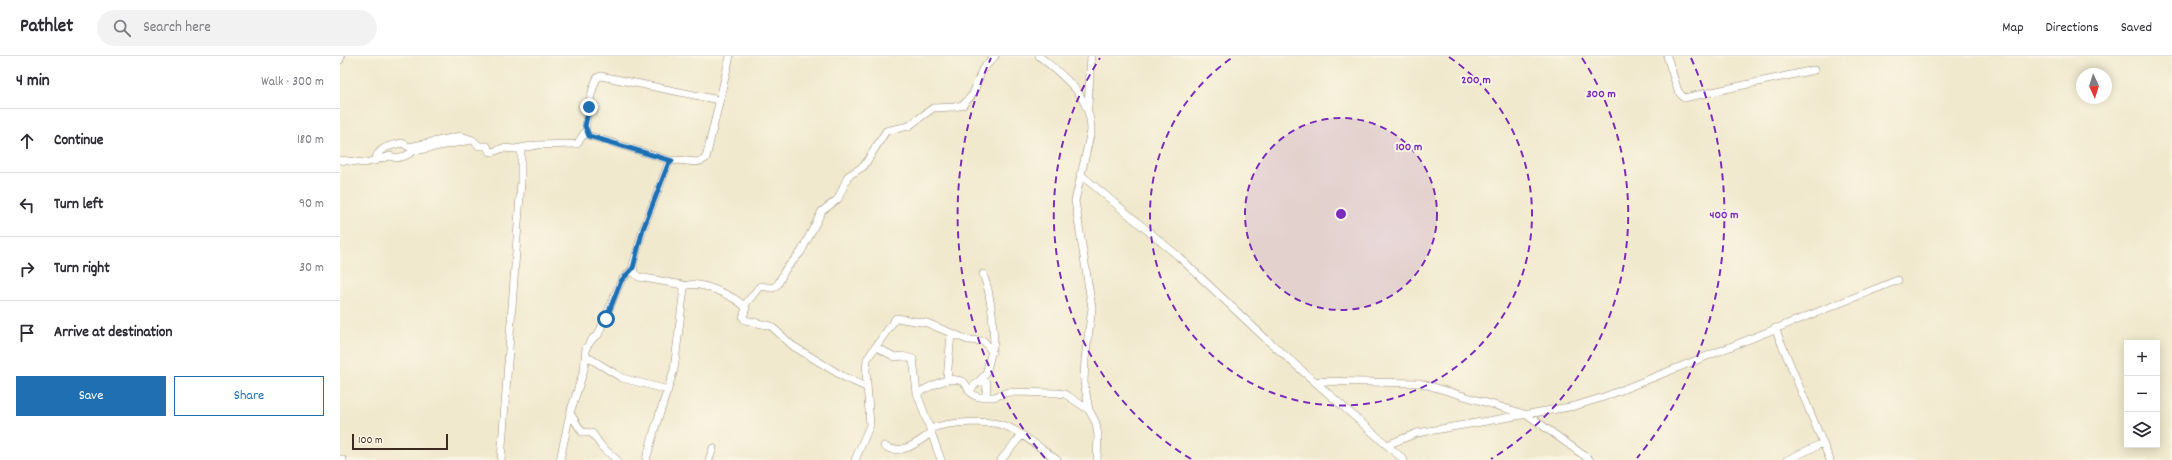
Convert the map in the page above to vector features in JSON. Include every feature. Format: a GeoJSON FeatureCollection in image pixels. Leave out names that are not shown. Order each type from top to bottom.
{"type":"FeatureCollection","features":[{"type":"Feature","properties":{"kind":"street"},"geometry":{"type":"LineString","coordinates":[[340,60],[341,56]]}},
{"type":"Feature","properties":{"kind":"street"},"geometry":{"type":"LineString","coordinates":[[585,132],[589,136],[672,161],[699,162],[706,158],[730,56]]}},
{"type":"Feature","properties":{"kind":"street"},"geometry":{"type":"LineString","coordinates":[[744,306],[760,286],[773,288],[778,284],[785,270],[801,252],[816,219],[822,211],[838,199],[848,176],[864,166],[886,131],[909,126],[933,108],[963,105],[973,94],[980,74],[996,56]]}},
{"type":"Feature","properties":{"kind":"street"},"geometry":{"type":"LineString","coordinates":[[1039,56],[1074,86],[1088,109],[1091,121],[1091,131],[1075,201],[1092,308],[1085,359],[1084,382],[1089,410],[1096,423],[1098,436],[1097,460]]}},
{"type":"Feature","properties":{"kind":"street"},"geometry":{"type":"LineString","coordinates":[[1088,109],[1092,56]]}},
{"type":"Feature","properties":{"kind":"street"},"geometry":{"type":"LineString","coordinates":[[1667,56],[1678,91],[1684,98],[1814,70]]}},
{"type":"Feature","properties":{"kind":"street"},"geometry":{"type":"LineString","coordinates":[[375,161],[376,153],[380,150],[402,143],[409,147],[461,136],[471,140],[479,146],[488,146],[491,152],[504,148],[577,144],[585,132],[586,115],[596,80],[601,76],[719,100]]}},
{"type":"Feature","properties":{"kind":"street"},"geometry":{"type":"LineString","coordinates":[[340,160],[354,160],[364,163],[390,156],[396,158],[405,156],[414,151],[471,140]]}},
{"type":"Feature","properties":{"kind":"street"},"geometry":{"type":"LineString","coordinates":[[501,460],[521,182],[521,148]]}},
{"type":"Feature","properties":{"kind":"street"},"geometry":{"type":"LineString","coordinates":[[560,460],[570,413],[584,370],[586,348],[593,338],[600,332],[621,281],[633,268],[654,200],[668,165],[672,161]]}},
{"type":"Feature","properties":{"kind":"street"},"geometry":{"type":"LineString","coordinates":[[1080,174],[1178,256],[1233,309],[1404,460]]}},
{"type":"Feature","properties":{"kind":"street"},"geometry":{"type":"LineString","coordinates":[[633,268],[639,277],[684,286],[694,284],[712,289],[744,306],[746,310],[743,317],[745,320],[761,322],[771,326],[793,346],[844,377],[866,387]]}},
{"type":"Feature","properties":{"kind":"street"},"geometry":{"type":"LineString","coordinates":[[970,391],[986,374],[992,352],[994,325],[988,289],[983,274]]}},
{"type":"Feature","properties":{"kind":"street"},"geometry":{"type":"LineString","coordinates":[[1387,445],[1417,433],[1575,406],[1604,397],[1898,280]]}},
{"type":"Feature","properties":{"kind":"street"},"geometry":{"type":"LineString","coordinates":[[646,460],[674,370],[679,345],[684,286]]}},
{"type":"Feature","properties":{"kind":"street"},"geometry":{"type":"LineString","coordinates":[[854,460],[870,425],[866,387],[867,359],[898,318],[927,323],[968,340],[984,341],[992,352]]}},
{"type":"Feature","properties":{"kind":"street"},"geometry":{"type":"LineString","coordinates":[[1775,328],[1830,460]]}},
{"type":"Feature","properties":{"kind":"street"},"geometry":{"type":"LineString","coordinates":[[947,380],[951,333]]}},
{"type":"Feature","properties":{"kind":"street"},"geometry":{"type":"LineString","coordinates":[[876,347],[895,357],[902,356],[913,359],[917,393],[941,460]]}},
{"type":"Feature","properties":{"kind":"street"},"geometry":{"type":"LineString","coordinates":[[586,356],[622,378],[668,390]]}},
{"type":"Feature","properties":{"kind":"street"},"geometry":{"type":"LineString","coordinates":[[917,393],[947,380],[964,382],[970,391],[976,396],[994,397],[1008,392],[1065,394],[1089,410]]}},
{"type":"Feature","properties":{"kind":"street"},"geometry":{"type":"LineString","coordinates":[[981,380],[987,383],[986,397]]}},
{"type":"Feature","properties":{"kind":"street"},"geometry":{"type":"LineString","coordinates":[[1314,381],[1361,383],[1416,382],[1528,415],[1590,460]]}},
{"type":"Feature","properties":{"kind":"street"},"geometry":{"type":"LineString","coordinates":[[570,413],[582,432],[592,433],[602,447],[617,460]]}},
{"type":"Feature","properties":{"kind":"street"},"geometry":{"type":"LineString","coordinates":[[884,446],[892,450],[898,450],[915,444],[931,430],[952,424],[998,424],[1008,426],[1057,460]]}},
{"type":"Feature","properties":{"kind":"street"},"geometry":{"type":"LineString","coordinates":[[1001,460],[1021,436]]}},
{"type":"Feature","properties":{"kind":"street"},"geometry":{"type":"LineString","coordinates":[[1787,460],[1823,443]]}},
{"type":"Feature","properties":{"kind":"street"},"geometry":{"type":"LineString","coordinates":[[709,460],[713,448]]}},
{"type":"Feature","properties":{"kind":"route"},"geometry":{"type":"LineString","coordinates":[[589,107],[586,115],[585,126],[585,132],[587,135],[672,161],[669,162],[643,229],[633,268],[621,281],[606,319]]}}]}
